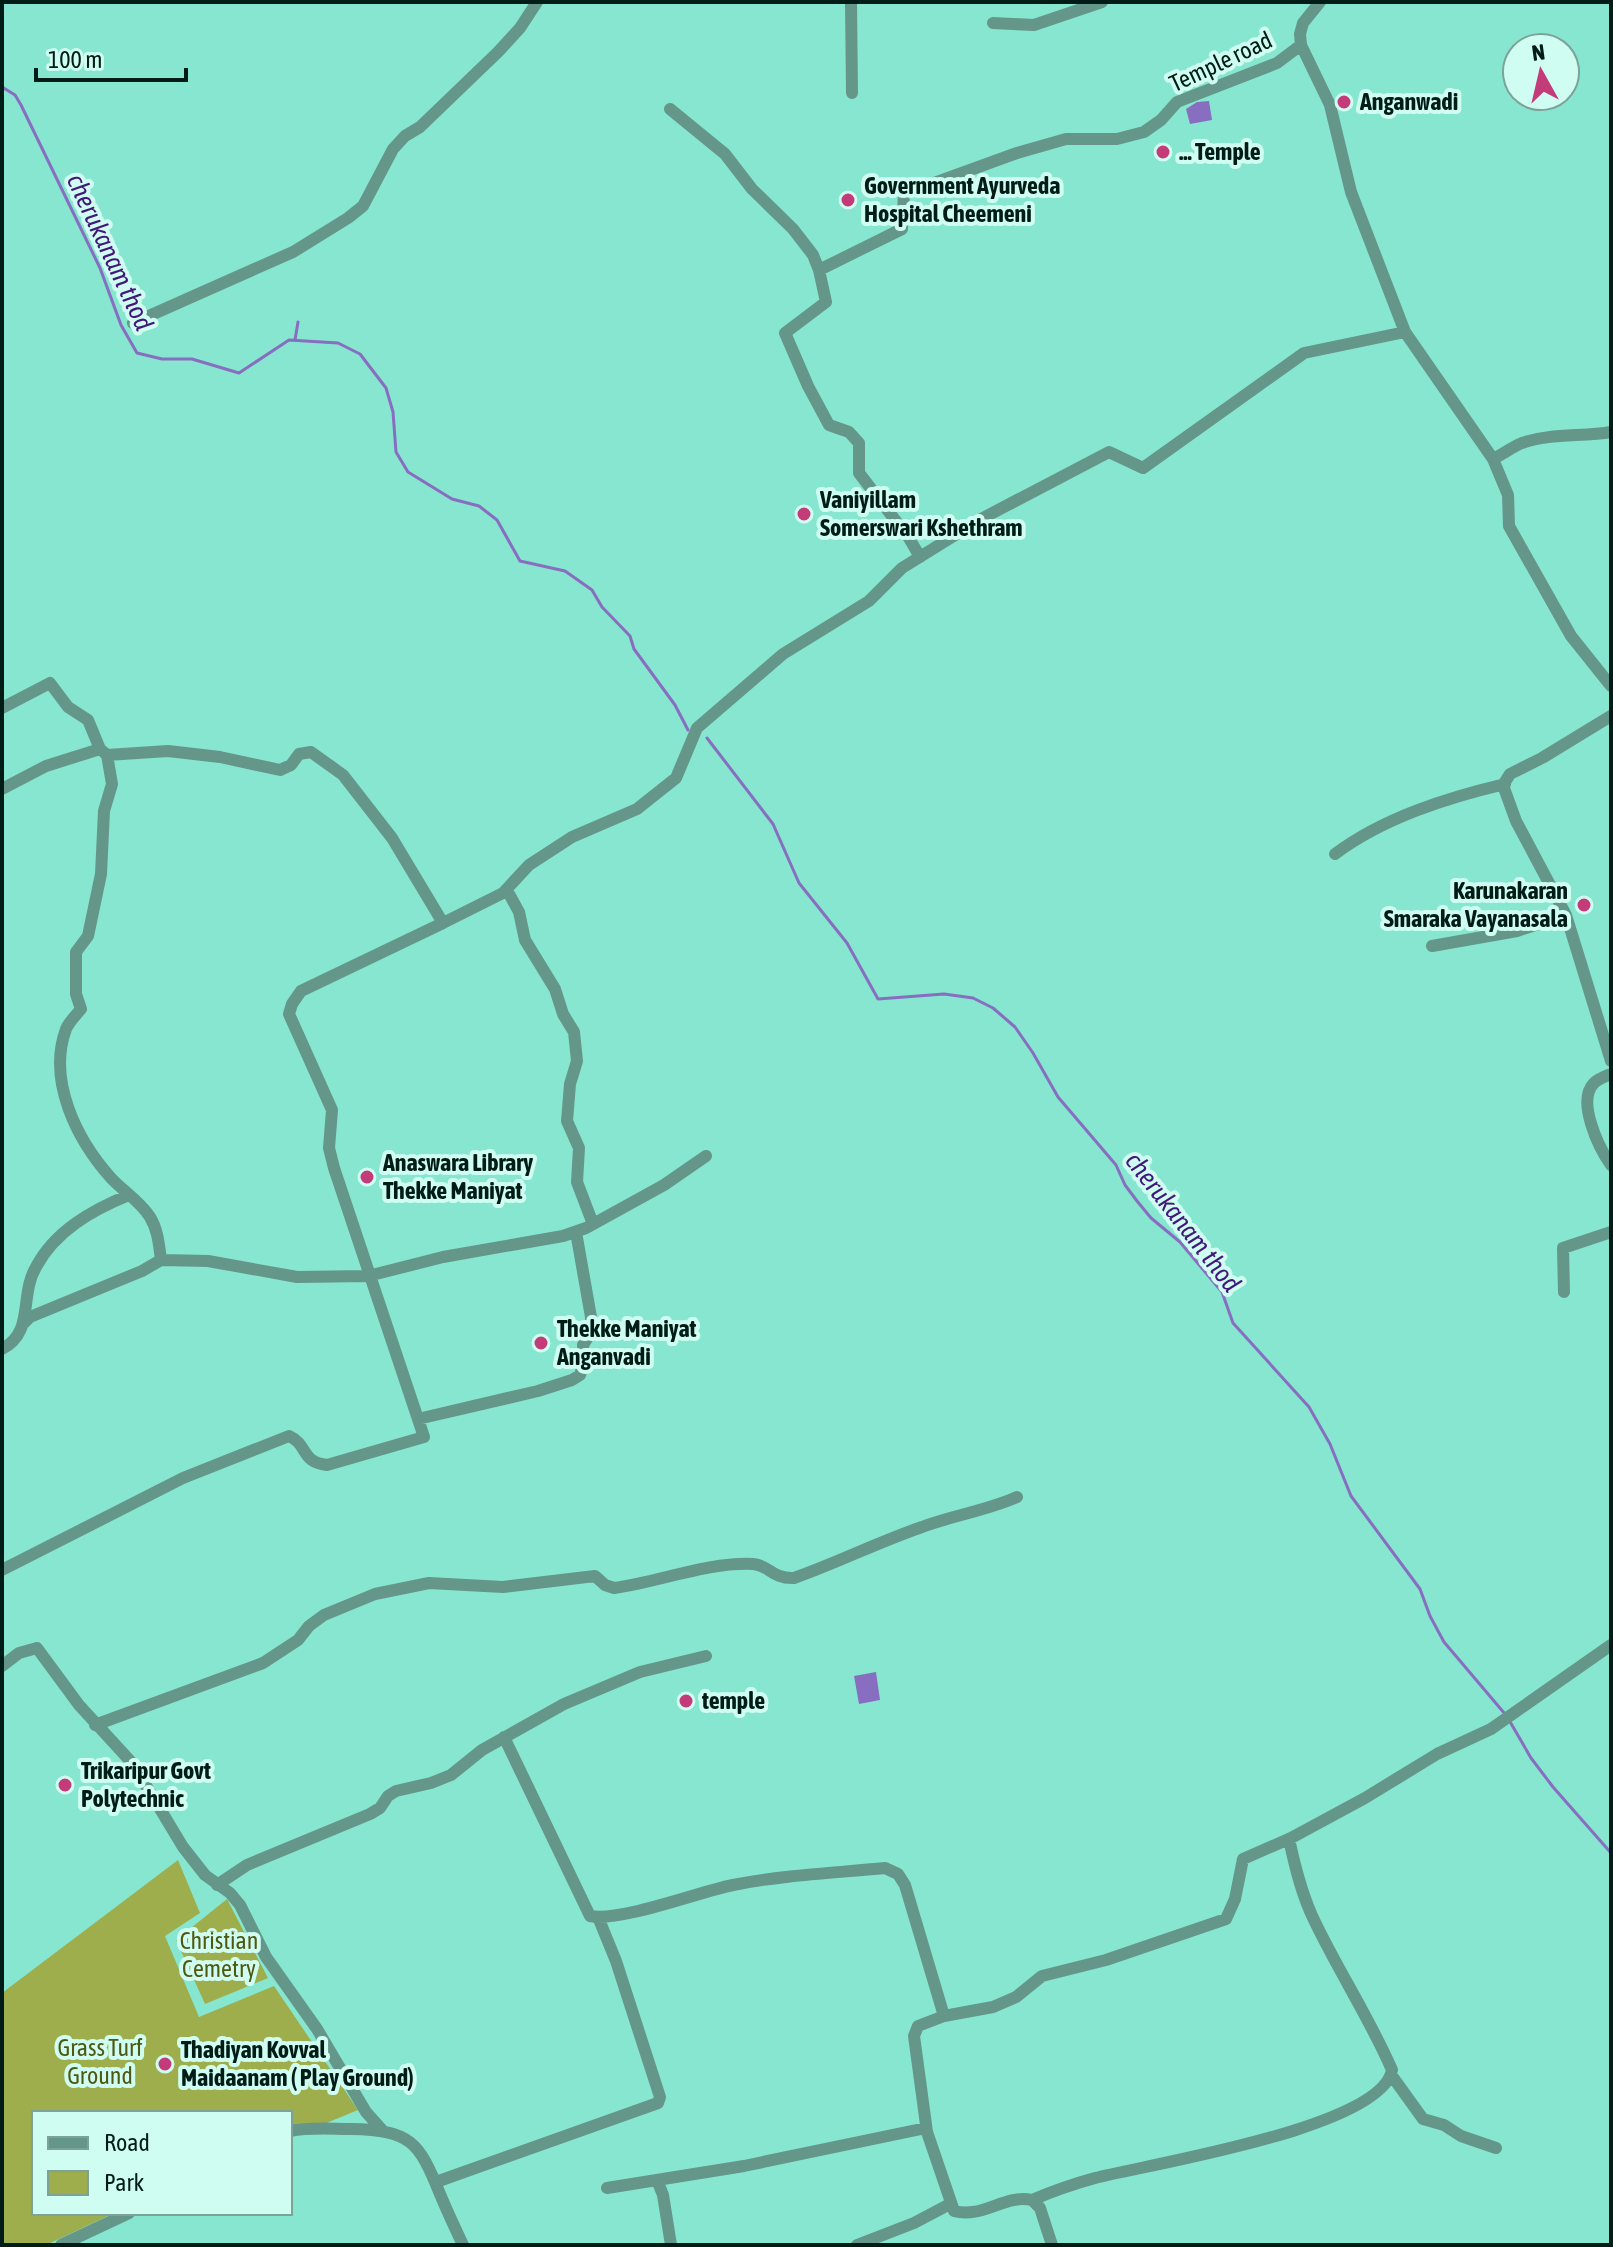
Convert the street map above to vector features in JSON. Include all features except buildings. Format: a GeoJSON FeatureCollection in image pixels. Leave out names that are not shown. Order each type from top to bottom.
{"type":"FeatureCollection","features":[{"type":"Feature","properties":{"kind":"street"},"geometry":{"type":"LineString","coordinates":[[133,323],[293,252],[363,206],[393,149],[498,52],[520,28],[537,2]]}},
{"type":"Feature","properties":{"kind":"street"},"geometry":{"type":"LineString","coordinates":[[851,2],[852,93]]}},
{"type":"Feature","properties":{"kind":"street"},"geometry":{"type":"LineString","coordinates":[[993,23],[1034,25],[1102,2]]}},
{"type":"Feature","properties":{"kind":"street"},"geometry":{"type":"LineString","coordinates":[[1320,2],[1303,23],[1301,45],[1330,105],[1351,192],[1405,332],[1493,459],[1508,495],[1509,526],[1571,636],[1611,686]]}},
{"type":"Feature","properties":{"kind":"street","name":"Temple road"},"geometry":{"type":"LineString","coordinates":[[819,270],[902,229],[904,194],[1017,153],[1066,139],[1117,139],[1144,132],[1161,120],[1177,102],[1264,69],[1301,45]]}},
{"type":"Feature","properties":{"kind":"street"},"geometry":{"type":"LineString","coordinates":[[670,109],[725,154],[752,189],[804,241],[819,270],[826,302],[785,333],[829,425],[849,432],[859,443],[859,473],[920,557]]}},
{"type":"Feature","properties":{"kind":"street"},"geometry":{"type":"LineString","coordinates":[[2,1570],[183,1478],[289,1436],[296,1439],[305,1456],[314,1463],[327,1465],[424,1437],[368,1276],[329,1148],[333,1120],[330,1103],[289,1014],[301,991],[411,940],[507,890],[529,865],[572,837],[637,809],[676,778],[697,728],[783,654],[869,601],[902,568],[981,519],[1109,452],[1143,468],[1304,353],[1405,332]]}},
{"type":"Feature","properties":{"kind":"street"},"geometry":{"type":"LineString","coordinates":[[1493,459],[1521,444],[1551,437],[1611,432]]}},
{"type":"Feature","properties":{"kind":"street"},"geometry":{"type":"LineString","coordinates":[[2,708],[50,683],[68,707],[88,720],[104,752],[112,784],[104,811],[101,874],[88,936],[76,952],[76,994],[81,1009],[67,1027],[62,1087],[79,1134],[89,1151],[150,1217],[161,1260]]}},
{"type":"Feature","properties":{"kind":"street"},"geometry":{"type":"LineString","coordinates":[[1611,716],[1510,774],[1505,784],[1516,821],[1566,915],[1611,1061]]}},
{"type":"Feature","properties":{"kind":"street"},"geometry":{"type":"LineString","coordinates":[[2,789],[46,766],[104,752],[168,751],[220,757],[280,770],[291,765],[299,754],[311,752],[343,775],[392,838],[443,923]]}},
{"type":"Feature","properties":{"kind":"street"},"geometry":{"type":"LineString","coordinates":[[1335,854],[1356,838],[1408,814],[1505,784]]}},
{"type":"Feature","properties":{"kind":"street"},"geometry":{"type":"LineString","coordinates":[[507,890],[519,912],[525,940],[555,989],[563,1014],[574,1032],[577,1061],[570,1084],[567,1121],[579,1148],[577,1182],[593,1224]]}},
{"type":"Feature","properties":{"kind":"street"},"geometry":{"type":"LineString","coordinates":[[1432,946],[1517,931],[1566,915]]}},
{"type":"Feature","properties":{"kind":"street"},"geometry":{"type":"LineString","coordinates":[[1611,1074],[1594,1082],[1587,1095],[1598,1147],[1611,1165]]}},
{"type":"Feature","properties":{"kind":"street"},"geometry":{"type":"LineString","coordinates":[[24,1323],[30,1317],[142,1271],[161,1260],[208,1261],[297,1277],[368,1276],[443,1257],[576,1232],[664,1185],[706,1156]]}},
{"type":"Feature","properties":{"kind":"street"},"geometry":{"type":"LineString","coordinates":[[2,1349],[20,1336],[30,1280],[49,1245],[79,1221],[129,1195]]}},
{"type":"Feature","properties":{"kind":"street"},"geometry":{"type":"LineString","coordinates":[[418,1419],[538,1391],[580,1375],[584,1362],[583,1345],[591,1332],[591,1317],[576,1232]]}},
{"type":"Feature","properties":{"kind":"street"},"geometry":{"type":"LineString","coordinates":[[1564,1292],[1563,1248],[1611,1232]]}},
{"type":"Feature","properties":{"kind":"street"},"geometry":{"type":"LineString","coordinates":[[95,1725],[263,1663],[298,1640],[309,1626],[324,1615],[375,1594],[409,1585],[429,1583],[503,1587],[595,1576],[614,1588],[711,1569],[757,1564],[781,1579],[794,1578],[923,1526],[992,1509],[1017,1497]]}},
{"type":"Feature","properties":{"kind":"street"},"geometry":{"type":"LineString","coordinates":[[1392,2076],[1371,2097],[1355,2107],[1302,2129],[1096,2178],[1056,2189],[1032,2200],[1019,2198],[973,2214],[954,2211],[950,2204],[926,2128],[914,2036],[918,2026],[944,2016],[993,2007],[1016,1997],[1042,1976],[1106,1960],[1226,1919],[1235,1899],[1243,1859],[1289,1839],[1437,1754],[1491,1729],[1611,1645]]}},
{"type":"Feature","properties":{"kind":"street"},"geometry":{"type":"LineString","coordinates":[[2,1666],[19,1653],[37,1648],[95,1725],[133,1764],[183,1847],[205,1875],[230,1893],[240,1905],[266,1957],[317,2029],[366,2112],[383,2131]]}},
{"type":"Feature","properties":{"kind":"street"},"geometry":{"type":"LineString","coordinates":[[217,1885],[247,1865],[370,1814],[396,1791],[451,1775],[482,1750],[589,1693],[640,1672],[706,1656]]}},
{"type":"Feature","properties":{"kind":"street"},"geometry":{"type":"LineString","coordinates":[[504,1737],[590,1916],[598,1917],[771,1878],[885,1868],[898,1874],[905,1885],[944,2016]]}},
{"type":"Feature","properties":{"kind":"street"},"geometry":{"type":"LineString","coordinates":[[1289,1839],[1297,1876],[1314,1920],[1356,2002],[1378,2037],[1392,2076],[1423,2119],[1496,2148]]}},
{"type":"Feature","properties":{"kind":"street"},"geometry":{"type":"LineString","coordinates":[[436,2182],[658,2103],[660,2097],[616,1961],[598,1917]]}},
{"type":"Feature","properties":{"kind":"street"},"geometry":{"type":"LineString","coordinates":[[292,2131],[319,2128],[383,2131],[393,2132],[412,2142],[423,2154],[463,2245]]}},
{"type":"Feature","properties":{"kind":"street"},"geometry":{"type":"LineString","coordinates":[[607,2188],[744,2166],[926,2128]]}},
{"type":"Feature","properties":{"kind":"street"},"geometry":{"type":"LineString","coordinates":[[657,2180],[663,2195],[671,2245]]}},
{"type":"Feature","properties":{"kind":"street"},"geometry":{"type":"LineString","coordinates":[[1032,2200],[1040,2208],[1052,2245]]}},
{"type":"Feature","properties":{"kind":"street"},"geometry":{"type":"LineString","coordinates":[[857,2245],[914,2223],[950,2204]]}},
{"type":"Feature","properties":{"kind":"street"},"geometry":{"type":"LineString","coordinates":[[61,2245],[78,2241],[125,2215]]}},
{"type":"Feature","properties":{"kind":"green space","name":"Thadiyan Kovval Maidaanam ( Play Ground)"},"geometry":{"type":"Polygon","coordinates":[[[178,1860],[200,1913],[165,1936],[199,2017],[274,1986],[358,2110],[324,2124],[292,2127],[292,2111],[32,2111],[32,2215],[110,2215],[46,2245],[2,2245],[2,1993],[178,1860]]]}},
{"type":"Feature","properties":{"kind":"green space","name":"Christian Cemetry"},"geometry":{"type":"Polygon","coordinates":[[[227,1899],[268,1978],[205,2004],[176,1940],[227,1899]]]}},
{"type":"Feature","properties":{"kind":"shaded area"},"geometry":{"type":"Polygon","coordinates":[[[1209,101],[1212,120],[1190,124],[1186,109],[1197,102],[1209,101]]]}},
{"type":"Feature","properties":{"kind":"shaded area"},"geometry":{"type":"Polygon","coordinates":[[[876,1672],[880,1700],[859,1704],[854,1676],[876,1672]]]}},
{"type":"Feature","properties":{"kind":"waterway","name":"cherukanam thod"},"geometry":{"type":"LineString","coordinates":[[2,87],[15,95],[21,105],[100,268],[121,325],[137,353],[162,359],[192,359],[239,373],[289,340],[338,343],[360,354],[386,388],[393,412],[396,452],[408,472],[452,499],[479,506],[497,520],[520,561],[565,571],[592,590],[602,607],[630,636],[634,649],[675,705],[688,730]]}},
{"type":"Feature","properties":{"kind":"waterway"},"geometry":{"type":"LineString","coordinates":[[295,340],[298,322]]}},
{"type":"Feature","properties":{"kind":"waterway","name":"cherukanam thod"},"geometry":{"type":"LineString","coordinates":[[707,738],[773,824],[799,883],[847,943],[878,999],[944,994],[973,998],[993,1008],[1015,1027],[1058,1097],[1116,1165],[1137,1201],[1151,1218],[1180,1242],[1222,1292],[1233,1323],[1309,1407],[1330,1444],[1351,1496],[1420,1589],[1444,1642],[1505,1714]]}},
{"type":"Feature","properties":{"kind":"waterway","name":"cherukanam thod"},"geometry":{"type":"LineString","coordinates":[[1509,1720],[1531,1758],[1553,1787],[1611,1853]]}},
{"type":"Feature","properties":{"kind":"place","name":"Anganwadi"},"geometry":{"type":"Point","coordinates":[1344,102]}},
{"type":"Feature","properties":{"kind":"place","name":"... Temple"},"geometry":{"type":"Point","coordinates":[1163,152]}},
{"type":"Feature","properties":{"kind":"place","name":"Government Ayurveda Hospital Cheemeni"},"geometry":{"type":"Point","coordinates":[848,200]}},
{"type":"Feature","properties":{"kind":"place","name":"Vaniyillam Somerswari Kshethram"},"geometry":{"type":"Point","coordinates":[804,514]}},
{"type":"Feature","properties":{"kind":"place","name":"Karunakaran Smaraka Vayanasala"},"geometry":{"type":"Point","coordinates":[1584,905]}},
{"type":"Feature","properties":{"kind":"place","name":"Anaswara Library Thekke Maniyat"},"geometry":{"type":"Point","coordinates":[367,1177]}},
{"type":"Feature","properties":{"kind":"place","name":"Thekke Maniyat Anganvadi"},"geometry":{"type":"Point","coordinates":[541,1343]}},
{"type":"Feature","properties":{"kind":"place","name":"temple"},"geometry":{"type":"Point","coordinates":[686,1701]}},
{"type":"Feature","properties":{"kind":"place","name":"Trikaripur Govt Polytechnic"},"geometry":{"type":"Point","coordinates":[65,1785]}},
{"type":"Feature","properties":{"kind":"place","name":"Thadiyan Kovval Maidaanam ( Play Ground)"},"geometry":{"type":"Point","coordinates":[165,2064]}},
{"type":"Feature","properties":{"kind":"park label","name":"Grass Turf Ground"},"geometry":{"type":"Point","coordinates":[100,2062]}}]}
